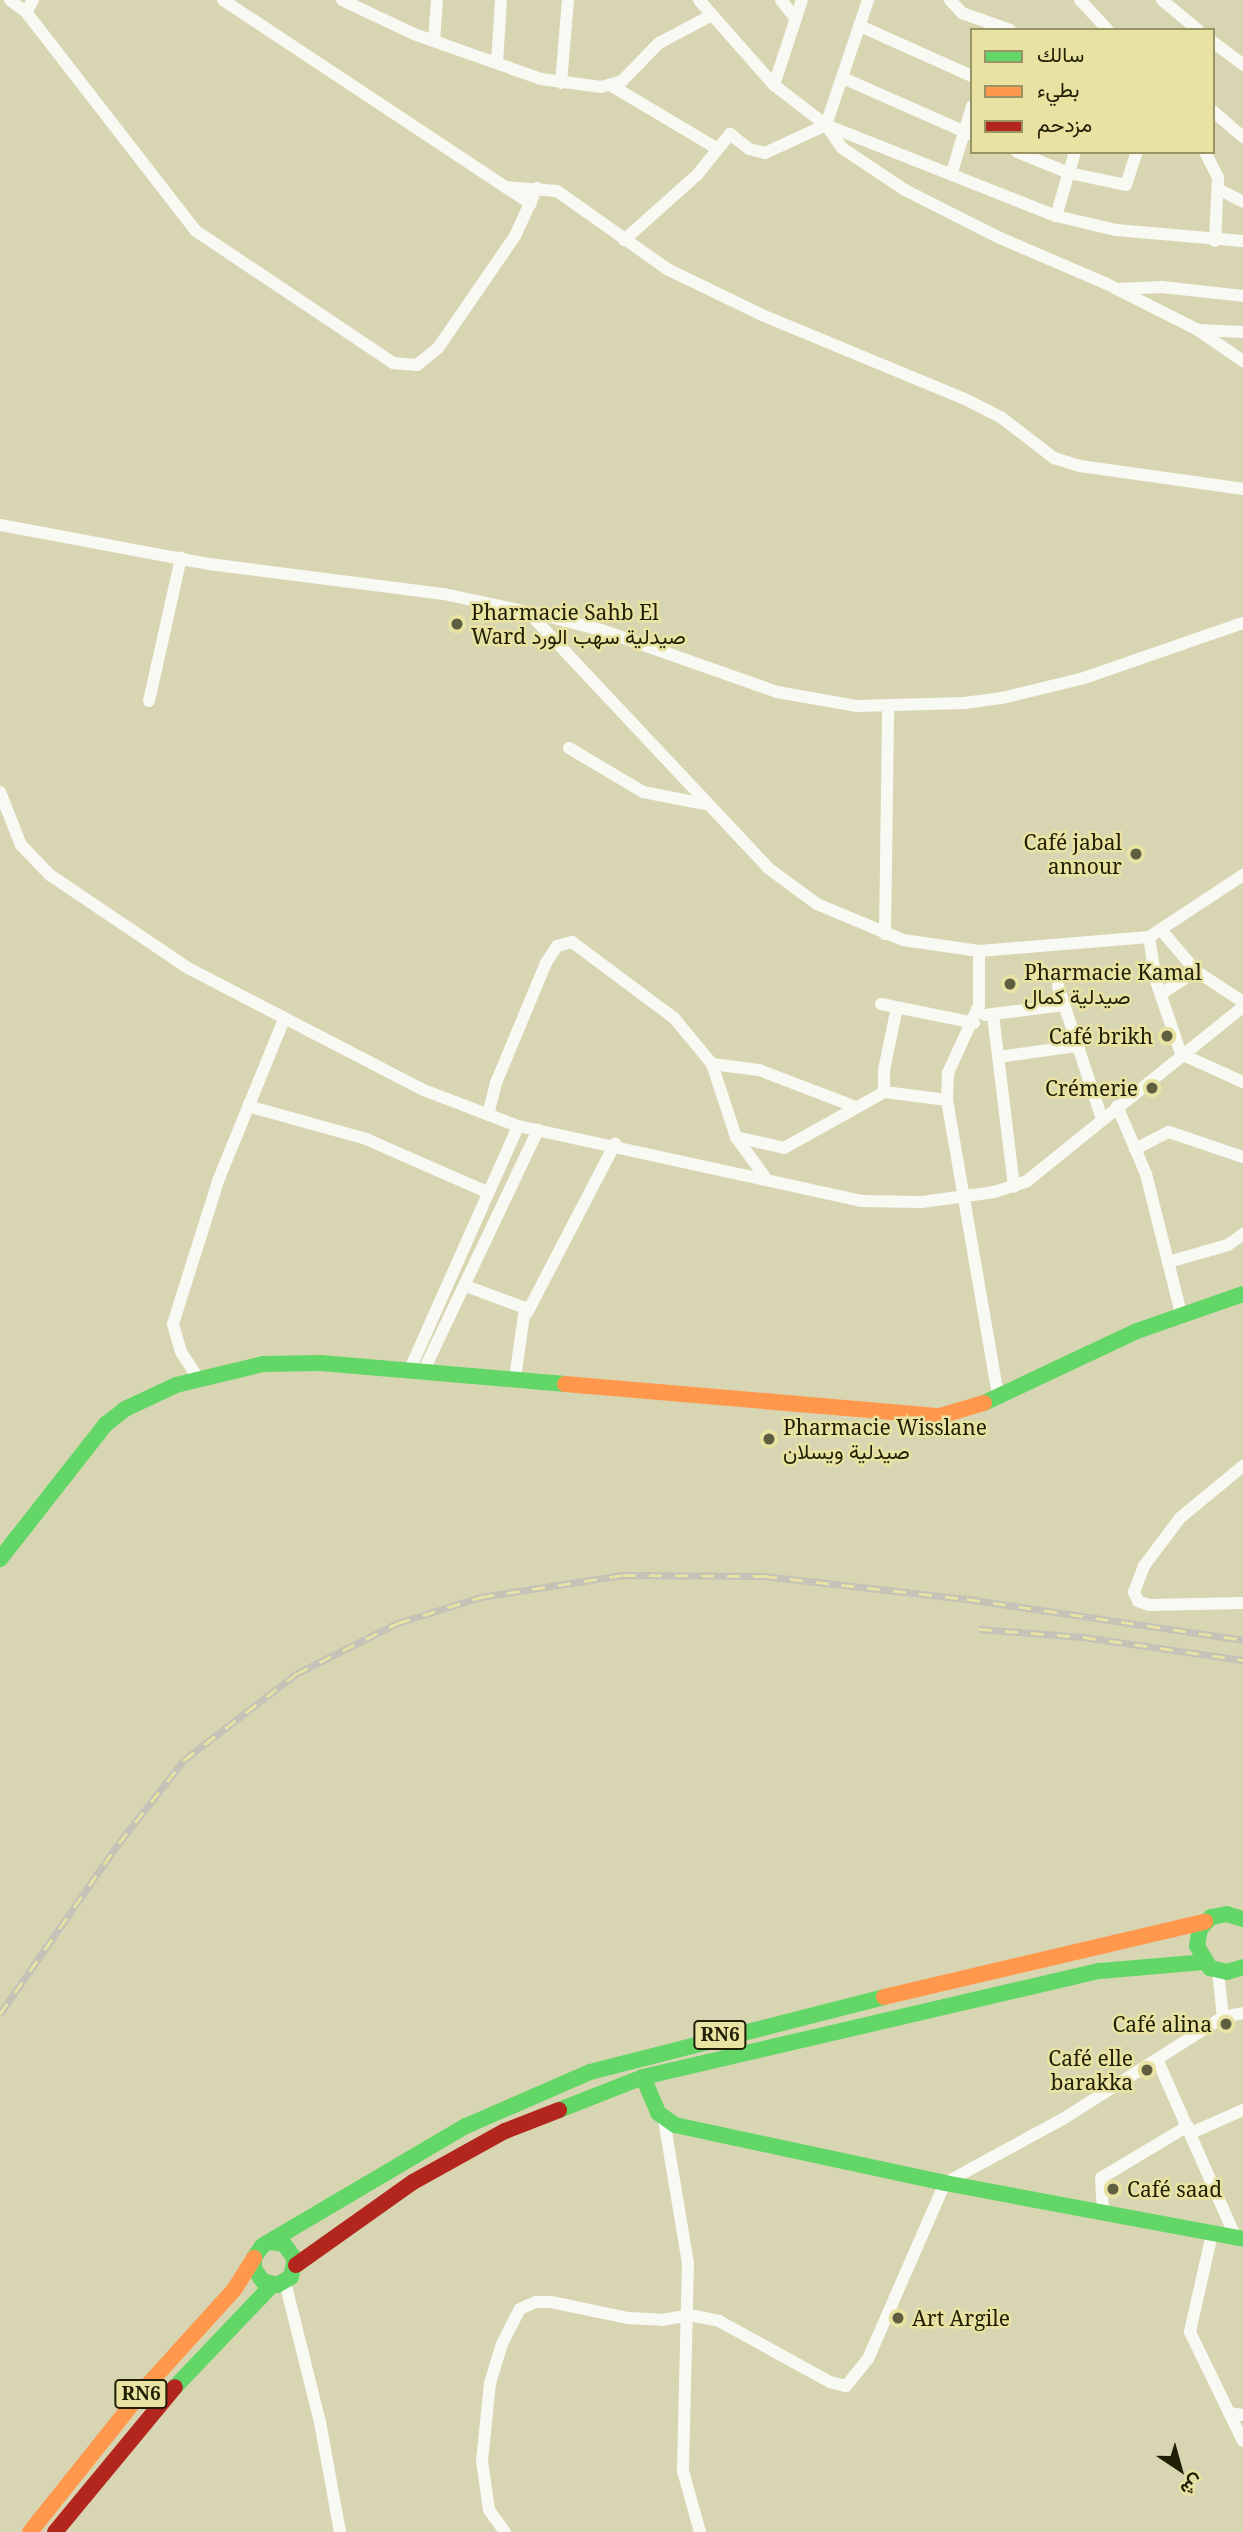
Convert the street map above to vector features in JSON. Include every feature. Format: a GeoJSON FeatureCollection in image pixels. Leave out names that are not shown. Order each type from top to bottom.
{"type":"FeatureCollection","features":[{"type":"Feature","properties":{"kind":"main road"},"geometry":{"type":"LineString","coordinates":[[0,1559],[106,1424],[125,1409],[198,1378],[290,1362],[515,1378],[917,1416],[958,1413],[1181,1313],[1243,1294]]}},
{"type":"Feature","properties":{"kind":"main road","name":"RN6"},"geometry":{"type":"LineString","coordinates":[[30,2532],[145,2388],[234,2290],[258,2249],[466,2126],[590,2072],[715,2036],[1205,1922],[1219,1914],[1240,1916]]}},
{"type":"Feature","properties":{"kind":"main road"},"geometry":{"type":"LineString","coordinates":[[1205,1922],[1197,1946],[1203,1962],[1218,1971],[1243,1967]]}},
{"type":"Feature","properties":{"kind":"main road","name":"RN6"},"geometry":{"type":"LineString","coordinates":[[55,2532],[161,2402],[296,2265],[413,2182],[517,2126],[643,2077],[1100,1971],[1203,1962]]}},
{"type":"Feature","properties":{"kind":"main road"},"geometry":{"type":"LineString","coordinates":[[643,2077],[664,2120],[945,2183],[1239,2238]]}},
{"type":"Feature","properties":{"kind":"main road"},"geometry":{"type":"LineString","coordinates":[[271,2242],[289,2248],[296,2265]]}},
{"type":"Feature","properties":{"kind":"main road"},"geometry":{"type":"LineString","coordinates":[[254,2258],[256,2273],[279,2283]]}},
{"type":"Feature","properties":{"kind":"street"},"geometry":{"type":"LineString","coordinates":[[10,0],[26,12],[196,231],[393,363],[407,367],[433,354],[515,236],[537,188]]}},
{"type":"Feature","properties":{"kind":"street"},"geometry":{"type":"LineString","coordinates":[[26,12],[33,0]]}},
{"type":"Feature","properties":{"kind":"street"},"geometry":{"type":"LineString","coordinates":[[223,0],[531,204]]}},
{"type":"Feature","properties":{"kind":"street"},"geometry":{"type":"LineString","coordinates":[[342,0],[434,41],[561,83],[612,86],[716,148]]}},
{"type":"Feature","properties":{"kind":"street"},"geometry":{"type":"LineString","coordinates":[[434,41],[437,0]]}},
{"type":"Feature","properties":{"kind":"street"},"geometry":{"type":"LineString","coordinates":[[497,62],[501,0]]}},
{"type":"Feature","properties":{"kind":"street"},"geometry":{"type":"LineString","coordinates":[[561,83],[568,0]]}},
{"type":"Feature","properties":{"kind":"street"},"geometry":{"type":"LineString","coordinates":[[699,0],[710,16],[774,85],[826,125],[952,172],[1056,216],[1116,230],[1215,241],[1243,241]]}},
{"type":"Feature","properties":{"kind":"street"},"geometry":{"type":"LineString","coordinates":[[781,0],[796,19]]}},
{"type":"Feature","properties":{"kind":"street"},"geometry":{"type":"LineString","coordinates":[[774,85],[802,0]]}},
{"type":"Feature","properties":{"kind":"street"},"geometry":{"type":"LineString","coordinates":[[624,240],[697,175],[716,148],[730,134],[749,149],[768,153],[826,125],[845,79],[868,0]]}},
{"type":"Feature","properties":{"kind":"street"},"geometry":{"type":"LineString","coordinates":[[950,0],[962,13],[1000,28]]}},
{"type":"Feature","properties":{"kind":"street"},"geometry":{"type":"LineString","coordinates":[[1080,0],[1106,28]]}},
{"type":"Feature","properties":{"kind":"street"},"geometry":{"type":"LineString","coordinates":[[1163,0],[1196,28]]}},
{"type":"Feature","properties":{"kind":"street"},"geometry":{"type":"LineString","coordinates":[[612,86],[632,74],[659,43],[710,16]]}},
{"type":"Feature","properties":{"kind":"street"},"geometry":{"type":"LineString","coordinates":[[860,26],[970,75]]}},
{"type":"Feature","properties":{"kind":"street"},"geometry":{"type":"LineString","coordinates":[[1215,44],[1243,65]]}},
{"type":"Feature","properties":{"kind":"street"},"geometry":{"type":"LineString","coordinates":[[845,79],[967,133],[952,172]]}},
{"type":"Feature","properties":{"kind":"street"},"geometry":{"type":"LineString","coordinates":[[1215,113],[1243,137]]}},
{"type":"Feature","properties":{"kind":"street"},"geometry":{"type":"LineString","coordinates":[[826,125],[842,148],[905,190],[1000,238],[1117,289],[1198,330],[1243,361]]}},
{"type":"Feature","properties":{"kind":"street"},"geometry":{"type":"LineString","coordinates":[[1022,154],[1069,173],[1126,185],[1136,154]]}},
{"type":"Feature","properties":{"kind":"street"},"geometry":{"type":"LineString","coordinates":[[1056,216],[1074,154]]}},
{"type":"Feature","properties":{"kind":"street"},"geometry":{"type":"LineString","coordinates":[[1206,154],[1219,189],[1215,241]]}},
{"type":"Feature","properties":{"kind":"street"},"geometry":{"type":"LineString","coordinates":[[506,187],[537,188],[570,198],[667,269],[762,315],[965,399],[1002,418],[1054,458],[1080,466],[1243,489]]}},
{"type":"Feature","properties":{"kind":"street"},"geometry":{"type":"LineString","coordinates":[[1219,189],[1243,202]]}},
{"type":"Feature","properties":{"kind":"street"},"geometry":{"type":"LineString","coordinates":[[1117,289],[1162,287],[1243,296]]}},
{"type":"Feature","properties":{"kind":"street"},"geometry":{"type":"LineString","coordinates":[[1198,330],[1243,332]]}},
{"type":"Feature","properties":{"kind":"street"},"geometry":{"type":"LineString","coordinates":[[0,524],[181,558],[444,594],[528,611],[601,630],[777,692],[817,701],[888,705],[965,704],[1062,684],[1243,623]]}},
{"type":"Feature","properties":{"kind":"street"},"geometry":{"type":"LineString","coordinates":[[149,701],[181,558]]}},
{"type":"Feature","properties":{"kind":"street"},"geometry":{"type":"LineString","coordinates":[[528,611],[704,804],[789,886],[847,920],[921,945],[979,951],[1149,937],[1162,931],[1243,875]]}},
{"type":"Feature","properties":{"kind":"street"},"geometry":{"type":"LineString","coordinates":[[885,934],[888,705]]}},
{"type":"Feature","properties":{"kind":"street"},"geometry":{"type":"LineString","coordinates":[[569,748],[636,789],[704,804]]}},
{"type":"Feature","properties":{"kind":"street"},"geometry":{"type":"LineString","coordinates":[[0,792],[21,845],[40,867],[188,968],[421,1090],[518,1126],[615,1144],[861,1201],[894,1203],[963,1197],[1014,1187],[1243,1007]]}},
{"type":"Feature","properties":{"kind":"street"},"geometry":{"type":"LineString","coordinates":[[1162,931],[1196,971],[1243,1002]]}},
{"type":"Feature","properties":{"kind":"street"},"geometry":{"type":"LineString","coordinates":[[1149,937],[1161,995],[1181,1054],[1243,1082]]}},
{"type":"Feature","properties":{"kind":"street"},"geometry":{"type":"LineString","coordinates":[[488,1115],[512,1041],[546,963],[562,943],[572,943],[633,985],[674,1018],[712,1064],[736,1137],[765,1177]]}},
{"type":"Feature","properties":{"kind":"street"},"geometry":{"type":"LineString","coordinates":[[979,951],[975,1020],[948,1073],[947,1100],[998,1396]]}},
{"type":"Feature","properties":{"kind":"street"},"geometry":{"type":"LineString","coordinates":[[1161,995],[1196,971]]}},
{"type":"Feature","properties":{"kind":"street"},"geometry":{"type":"LineString","coordinates":[[1058,986],[1102,1119]]}},
{"type":"Feature","properties":{"kind":"street"},"geometry":{"type":"LineString","coordinates":[[881,1004],[975,1020],[1065,1005]]}},
{"type":"Feature","properties":{"kind":"street"},"geometry":{"type":"LineString","coordinates":[[884,1092],[884,1069],[897,1007]]}},
{"type":"Feature","properties":{"kind":"street"},"geometry":{"type":"LineString","coordinates":[[993,1015],[1014,1187]]}},
{"type":"Feature","properties":{"kind":"street"},"geometry":{"type":"LineString","coordinates":[[198,1378],[181,1352],[173,1324],[192,1255],[284,1019]]}},
{"type":"Feature","properties":{"kind":"street"},"geometry":{"type":"LineString","coordinates":[[998,1056],[1076,1046]]}},
{"type":"Feature","properties":{"kind":"street"},"geometry":{"type":"LineString","coordinates":[[712,1064],[759,1070],[856,1107]]}},
{"type":"Feature","properties":{"kind":"street"},"geometry":{"type":"LineString","coordinates":[[736,1137],[785,1149],[884,1092],[947,1100]]}},
{"type":"Feature","properties":{"kind":"street"},"geometry":{"type":"LineString","coordinates":[[248,1106],[366,1139],[487,1192]]}},
{"type":"Feature","properties":{"kind":"street"},"geometry":{"type":"LineString","coordinates":[[1117,1106],[1135,1149],[1181,1313]]}},
{"type":"Feature","properties":{"kind":"street"},"geometry":{"type":"LineString","coordinates":[[417,1370],[487,1192],[518,1126]]}},
{"type":"Feature","properties":{"kind":"street"},"geometry":{"type":"LineString","coordinates":[[417,1370],[466,1286],[538,1130]]}},
{"type":"Feature","properties":{"kind":"street"},"geometry":{"type":"LineString","coordinates":[[1135,1149],[1169,1132],[1243,1157]]}},
{"type":"Feature","properties":{"kind":"street"},"geometry":{"type":"LineString","coordinates":[[515,1378],[527,1313],[615,1144]]}},
{"type":"Feature","properties":{"kind":"street"},"geometry":{"type":"LineString","coordinates":[[1168,1262],[1228,1245],[1243,1234]]}},
{"type":"Feature","properties":{"kind":"street"},"geometry":{"type":"LineString","coordinates":[[466,1286],[520,1305],[527,1313]]}},
{"type":"Feature","properties":{"kind":"street"},"geometry":{"type":"LineString","coordinates":[[1243,1466],[1180,1518],[1144,1566],[1134,1592],[1138,1601],[1149,1605],[1243,1603]]}},
{"type":"Feature","properties":{"kind":"street"},"geometry":{"type":"LineString","coordinates":[[1218,1971],[1223,2017]]}},
{"type":"Feature","properties":{"kind":"street"},"geometry":{"type":"LineString","coordinates":[[505,2532],[489,2510],[482,2461],[490,2383],[502,2344],[520,2309],[536,2302],[628,2319],[662,2320],[689,2315],[739,2330],[830,2382],[846,2386],[868,2359],[945,2183],[1063,2119],[1223,2017],[1243,2013]]}},
{"type":"Feature","properties":{"kind":"street"},"geometry":{"type":"LineString","coordinates":[[1157,2059],[1239,2238]]}},
{"type":"Feature","properties":{"kind":"street"},"geometry":{"type":"LineString","coordinates":[[1103,2214],[1101,2178],[1189,2130],[1243,2110]]}},
{"type":"Feature","properties":{"kind":"street"},"geometry":{"type":"LineString","coordinates":[[664,2120],[687,2250],[689,2315],[683,2471],[700,2532]]}},
{"type":"Feature","properties":{"kind":"street"},"geometry":{"type":"LineString","coordinates":[[1212,2234],[1190,2332],[1243,2441]]}},
{"type":"Feature","properties":{"kind":"street"},"geometry":{"type":"LineString","coordinates":[[279,2283],[320,2422],[340,2532]]}},
{"type":"Feature","properties":{"kind":"street"},"geometry":{"type":"LineString","coordinates":[[1229,2413],[1243,2415]]}},
{"type":"Feature","properties":{"kind":"railway"},"geometry":{"type":"LineString","coordinates":[[0,2014],[119,1843],[184,1760],[296,1674],[398,1623],[481,1597],[623,1575],[764,1576],[967,1599],[1243,1640]]}},
{"type":"Feature","properties":{"kind":"railway"},"geometry":{"type":"LineString","coordinates":[[979,1629],[1083,1637],[1243,1660]]}},
{"type":"Feature","properties":{"kind":"traffic: fast"},"geometry":{"type":"LineString","coordinates":[[984,1403],[1137,1331],[1243,1294]]}},
{"type":"Feature","properties":{"kind":"traffic: fast"},"geometry":{"type":"LineString","coordinates":[[0,1559],[106,1424],[125,1409],[176,1385],[263,1364],[321,1363],[565,1384]]}},
{"type":"Feature","properties":{"kind":"traffic: fast"},"geometry":{"type":"LineString","coordinates":[[1243,1919],[1227,1914],[1211,1917],[1200,1929],[1197,1946],[1210,1968],[1227,1972],[1243,1967]]}},
{"type":"Feature","properties":{"kind":"traffic: fast"},"geometry":{"type":"LineString","coordinates":[[559,2110],[643,2077],[1100,1971],[1204,1962]]}},
{"type":"Feature","properties":{"kind":"traffic: fast"},"geometry":{"type":"LineString","coordinates":[[271,2242],[284,2244],[295,2259],[291,2277],[277,2285],[263,2281],[254,2269],[254,2258],[262,2246],[466,2126],[590,2072],[884,1997]]}},
{"type":"Feature","properties":{"kind":"traffic: fast"},"geometry":{"type":"LineString","coordinates":[[643,2077],[658,2113],[675,2125],[945,2183],[1243,2239]]}},
{"type":"Feature","properties":{"kind":"traffic: fast"},"geometry":{"type":"LineString","coordinates":[[175,2387],[272,2285]]}},
{"type":"Feature","properties":{"kind":"traffic: slow"},"geometry":{"type":"LineString","coordinates":[[565,1384],[940,1416],[984,1403]]}},
{"type":"Feature","properties":{"kind":"traffic: slow"},"geometry":{"type":"LineString","coordinates":[[884,1997],[1205,1922]]}},
{"type":"Feature","properties":{"kind":"traffic: slow"},"geometry":{"type":"LineString","coordinates":[[30,2532],[145,2388],[234,2290],[254,2258]]}},
{"type":"Feature","properties":{"kind":"traffic: jam"},"geometry":{"type":"LineString","coordinates":[[296,2265],[413,2182],[505,2131],[559,2110]]}},
{"type":"Feature","properties":{"kind":"traffic: jam"},"geometry":{"type":"LineString","coordinates":[[55,2532],[175,2387]]}},
{"type":"Feature","properties":{"kind":"place","name":"Pharmacie Sahb El Ward صيدلية سهب الورد"},"geometry":{"type":"Point","coordinates":[457,624]}},
{"type":"Feature","properties":{"kind":"place","name":"Café jabal annour"},"geometry":{"type":"Point","coordinates":[1136,854]}},
{"type":"Feature","properties":{"kind":"place","name":"Pharmacie Kamal صيدلية كمال"},"geometry":{"type":"Point","coordinates":[1010,984]}},
{"type":"Feature","properties":{"kind":"place","name":"Café brikh"},"geometry":{"type":"Point","coordinates":[1167,1036]}},
{"type":"Feature","properties":{"kind":"place","name":"Crémerie"},"geometry":{"type":"Point","coordinates":[1152,1088]}},
{"type":"Feature","properties":{"kind":"place","name":"Pharmacie Wisslane صيدلية ويسلان"},"geometry":{"type":"Point","coordinates":[769,1439]}},
{"type":"Feature","properties":{"kind":"place","name":"Café alina"},"geometry":{"type":"Point","coordinates":[1226,2024]}},
{"type":"Feature","properties":{"kind":"place","name":"Café elle barakka"},"geometry":{"type":"Point","coordinates":[1147,2070]}},
{"type":"Feature","properties":{"kind":"place","name":"Café saad"},"geometry":{"type":"Point","coordinates":[1113,2189]}},
{"type":"Feature","properties":{"kind":"place","name":"Art Argile"},"geometry":{"type":"Point","coordinates":[898,2318]}}]}
